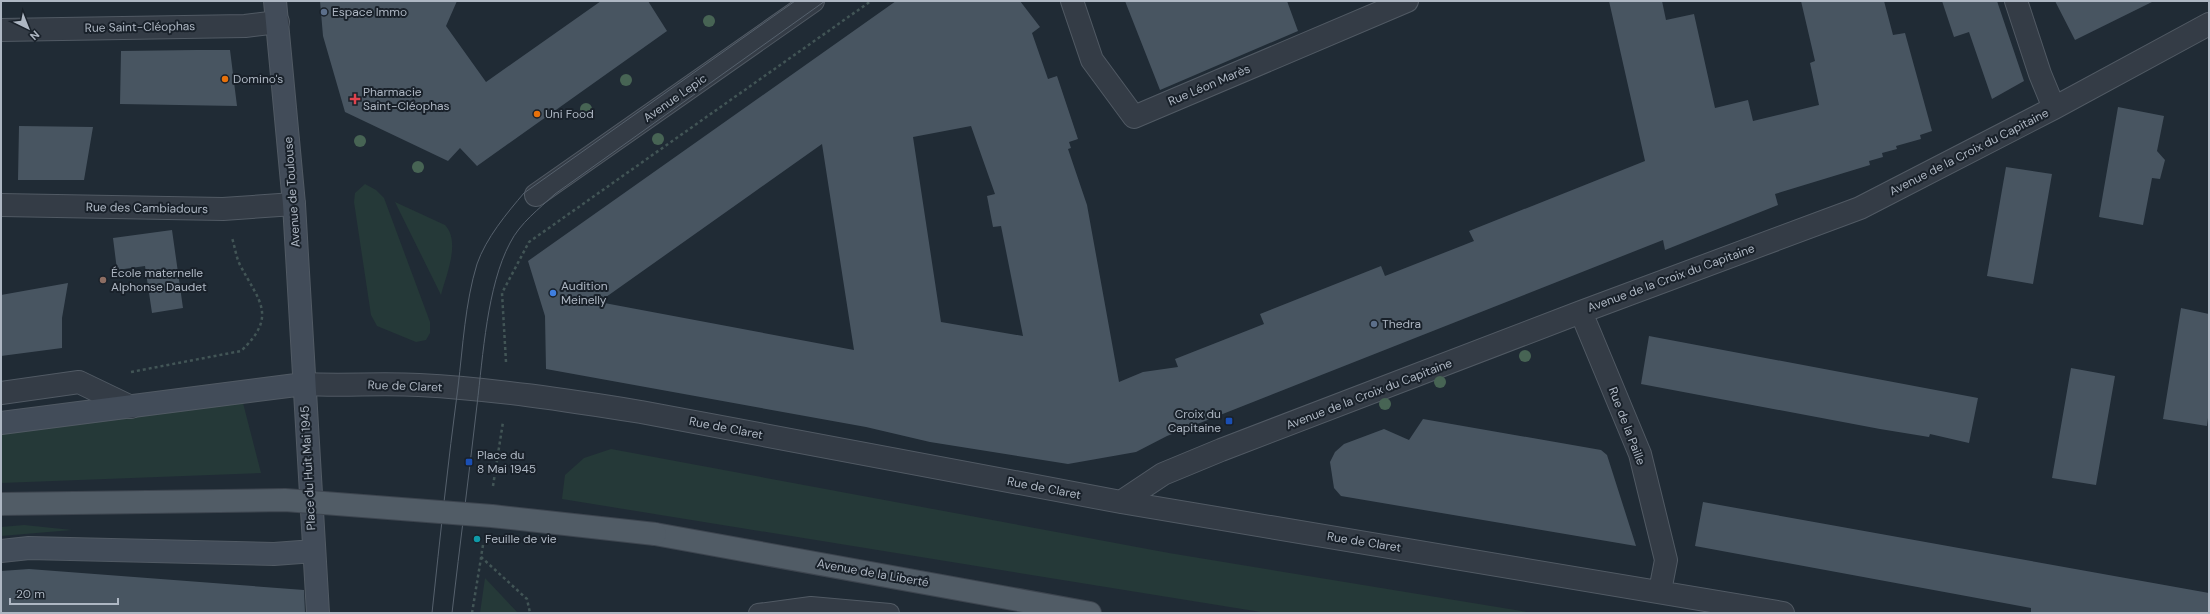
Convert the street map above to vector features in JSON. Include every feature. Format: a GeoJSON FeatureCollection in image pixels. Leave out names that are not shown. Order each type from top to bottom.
{"type":"FeatureCollection","features":[{"type":"Feature","properties":{"kind":"main road","name":"Avenue de Toulouse"},"geometry":{"type":"LineString","coordinates":[[277,12],[294,204],[304,384]]}},
{"type":"Feature","properties":{"kind":"main road"},"geometry":{"type":"LineString","coordinates":[[1,423],[304,384]]}},
{"type":"Feature","properties":{"kind":"main road","name":"Place du Huit Mai 1945"},"geometry":{"type":"LineString","coordinates":[[304,384],[318,613]]}},
{"type":"Feature","properties":{"kind":"main road","name":"Avenue de la Liberté"},"geometry":{"type":"LineString","coordinates":[[1,504],[285,500],[492,516],[655,534],[1090,613]]}},
{"type":"Feature","properties":{"kind":"main road"},"geometry":{"type":"LineString","coordinates":[[1,551],[29,548],[274,554],[314,551]]}},
{"type":"Feature","properties":{"kind":"street","name":"Avenue Lepic"},"geometry":{"type":"LineString","coordinates":[[536,195],[813,1]]}},
{"type":"Feature","properties":{"kind":"street","name":"Rue Léon Marès"},"geometry":{"type":"LineString","coordinates":[[1072,1],[1092,60],[1134,117],[1407,1]]}},
{"type":"Feature","properties":{"kind":"street"},"geometry":{"type":"LineString","coordinates":[[2016,1],[2040,74],[2054,108]]}},
{"type":"Feature","properties":{"kind":"street","name":"Rue Saint-Cléophas"},"geometry":{"type":"LineString","coordinates":[[1,30],[245,26],[277,12]]}},
{"type":"Feature","properties":{"kind":"street","name":"Avenue de la Croix du Capitaine"},"geometry":{"type":"LineString","coordinates":[[1121,502],[1170,471],[1581,312],[1860,208],[2054,108],[2209,24]]}},
{"type":"Feature","properties":{"kind":"street","name":"Rue des Cambiadours"},"geometry":{"type":"LineString","coordinates":[[1,205],[223,210],[294,204]]}},
{"type":"Feature","properties":{"kind":"street","name":"Rue de la Paille"},"geometry":{"type":"LineString","coordinates":[[1581,312],[1640,454],[1666,560],[1660,591]]}},
{"type":"Feature","properties":{"kind":"street"},"geometry":{"type":"LineString","coordinates":[[1,393],[79,382],[131,407]]}},
{"type":"Feature","properties":{"kind":"street","name":"Rue de Claret"},"geometry":{"type":"LineString","coordinates":[[304,384],[418,385],[508,392],[641,412],[1121,502],[1660,591],[1783,613]]}},
{"type":"Feature","properties":{"kind":"lane"},"geometry":{"type":"LineString","coordinates":[[758,613],[811,606],[890,613]]}},
{"type":"Feature","properties":{"kind":"path"},"geometry":{"type":"LineString","coordinates":[[508,392],[502,293],[529,242],[871,1]]}},
{"type":"Feature","properties":{"kind":"path"},"geometry":{"type":"LineString","coordinates":[[125,373],[241,351],[252,341],[261,328],[261,306],[255,287],[240,264],[223,210]]}},
{"type":"Feature","properties":{"kind":"path"},"geometry":{"type":"LineString","coordinates":[[472,613],[481,557]]}},
{"type":"Feature","properties":{"kind":"green space"},"geometry":{"type":"Polygon","coordinates":[[[365,184],[376,190],[384,198],[430,322],[430,333],[426,340],[416,342],[377,326],[371,315],[354,202],[355,193],[365,184]]]}},
{"type":"Feature","properties":{"kind":"green space"},"geometry":{"type":"Polygon","coordinates":[[[395,202],[445,225],[450,232],[452,240],[451,259],[441,295],[395,202]]]}},
{"type":"Feature","properties":{"kind":"green space"},"geometry":{"type":"Polygon","coordinates":[[[243,403],[261,473],[1,483],[1,428],[243,403]]]}},
{"type":"Feature","properties":{"kind":"green space"},"geometry":{"type":"Polygon","coordinates":[[[611,449],[1169,553],[1533,613],[1267,613],[562,499],[565,475],[584,458],[611,449]]]}},
{"type":"Feature","properties":{"kind":"green space"},"geometry":{"type":"Polygon","coordinates":[[[24,525],[72,530],[1,536],[1,527],[24,525]]]}},
{"type":"Feature","properties":{"kind":"green space"},"geometry":{"type":"Polygon","coordinates":[[[485,578],[518,613],[480,613],[485,578]]]}},
{"type":"Feature","properties":{"kind":"building"},"geometry":{"type":"Polygon","coordinates":[[[320,1],[457,1],[446,26],[486,82],[601,1],[648,1],[667,31],[477,166],[460,148],[448,161],[345,112],[323,36],[320,1]]]}},
{"type":"Feature","properties":{"kind":"building"},"geometry":{"type":"Polygon","coordinates":[[[896,1],[1020,1],[1040,27],[1032,33],[1048,79],[1057,76],[1078,139],[1069,142],[1071,148],[1068,149],[1087,205],[1119,382],[1143,372],[1178,367],[1175,359],[1264,324],[1260,314],[1381,266],[1385,276],[1474,241],[1469,231],[1645,161],[1609,1],[1662,1],[1666,20],[1694,14],[1715,108],[1748,100],[1753,121],[1819,105],[1810,63],[1815,61],[1801,1],[1884,1],[1893,35],[1905,33],[1932,131],[1920,135],[1921,139],[1896,146],[1897,149],[1882,153],[1883,157],[1869,161],[1870,165],[1775,194],[1778,205],[1665,250],[1663,240],[1167,436],[1136,452],[1068,464],[930,442],[866,427],[546,369],[545,316],[528,261],[896,1]],[[971,126],[913,137],[941,322],[1023,336],[1001,226],[993,227],[987,196],[995,194],[971,126]],[[822,144],[750,195],[599,302],[854,350],[822,144]]]}},
{"type":"Feature","properties":{"kind":"building"},"geometry":{"type":"Polygon","coordinates":[[[1125,1],[1287,1],[1298,31],[1160,90],[1125,1]]]}},
{"type":"Feature","properties":{"kind":"building"},"geometry":{"type":"Polygon","coordinates":[[[1942,1],[1997,1],[2024,81],[1992,99],[1969,32],[1954,37],[1942,1]]]}},
{"type":"Feature","properties":{"kind":"building"},"geometry":{"type":"Polygon","coordinates":[[[2055,1],[2154,1],[2075,40],[2055,1]]]}},
{"type":"Feature","properties":{"kind":"building"},"geometry":{"type":"Polygon","coordinates":[[[230,50],[237,106],[120,104],[121,51],[230,50]]]}},
{"type":"Feature","properties":{"kind":"building"},"geometry":{"type":"Polygon","coordinates":[[[2118,107],[2164,116],[2157,151],[2165,160],[2160,179],[2152,178],[2143,225],[2099,217],[2118,107]]]}},
{"type":"Feature","properties":{"kind":"building"},"geometry":{"type":"Polygon","coordinates":[[[19,126],[93,127],[84,180],[18,180],[19,126]]]}},
{"type":"Feature","properties":{"kind":"building"},"geometry":{"type":"Polygon","coordinates":[[[2006,167],[2052,174],[2033,284],[1987,276],[2006,167]]]}},
{"type":"Feature","properties":{"kind":"building"},"geometry":{"type":"Polygon","coordinates":[[[172,230],[183,308],[152,313],[145,266],[117,270],[113,238],[172,230]]]}},
{"type":"Feature","properties":{"kind":"building"},"geometry":{"type":"Polygon","coordinates":[[[68,283],[62,318],[62,348],[1,356],[1,295],[68,283]]]}},
{"type":"Feature","properties":{"kind":"building"},"geometry":{"type":"Polygon","coordinates":[[[2181,308],[2209,314],[2209,410],[2207,426],[2163,419],[2181,308]]]}},
{"type":"Feature","properties":{"kind":"building"},"geometry":{"type":"Polygon","coordinates":[[[1649,336],[1978,398],[1969,443],[1930,434],[1929,437],[1880,429],[1641,384],[1649,336]]]}},
{"type":"Feature","properties":{"kind":"building"},"geometry":{"type":"Polygon","coordinates":[[[2071,368],[2115,376],[2096,485],[2052,478],[2071,368]]]}},
{"type":"Feature","properties":{"kind":"building"},"geometry":{"type":"Polygon","coordinates":[[[1423,419],[1601,450],[1607,455],[1636,546],[1341,496],[1334,488],[1330,462],[1335,452],[1344,444],[1384,429],[1409,440],[1423,419]]]}},
{"type":"Feature","properties":{"kind":"building"},"geometry":{"type":"Polygon","coordinates":[[[1703,502],[2209,593],[2209,613],[2031,613],[2031,608],[1695,546],[1703,502]]]}},
{"type":"Feature","properties":{"kind":"building"},"geometry":{"type":"Polygon","coordinates":[[[29,569],[304,590],[305,613],[1,613],[1,571],[29,569]]]}},
{"type":"Feature","properties":{"kind":"tram line"},"geometry":{"type":"LineString","coordinates":[[432,613],[447,472],[467,309],[477,264],[491,235],[524,193],[795,1]]}},
{"type":"Feature","properties":{"kind":"tram line"},"geometry":{"type":"LineString","coordinates":[[452,613],[487,322],[491,300],[502,260],[514,236],[530,217],[555,194],[825,1]]}},
{"type":"Feature","properties":{"kind":"place","name":"Espace Immo"},"geometry":{"type":"Point","coordinates":[324,12]}},
{"type":"Feature","properties":{"kind":"place","name":"Domino's"},"geometry":{"type":"Point","coordinates":[225,79]}},
{"type":"Feature","properties":{"kind":"place","name":"Pharmacie Saint-Cléophas"},"geometry":{"type":"Point","coordinates":[355,99]}},
{"type":"Feature","properties":{"kind":"place","name":"Uni Food"},"geometry":{"type":"Point","coordinates":[537,114]}},
{"type":"Feature","properties":{"kind":"place","name":"École maternelle Alphonse Daudet"},"geometry":{"type":"Point","coordinates":[103,280]}},
{"type":"Feature","properties":{"kind":"place","name":"Audition Meinelly"},"geometry":{"type":"Point","coordinates":[553,293]}},
{"type":"Feature","properties":{"kind":"place","name":"Thedra"},"geometry":{"type":"Point","coordinates":[1374,324]}},
{"type":"Feature","properties":{"kind":"place","name":"Croix du Capitaine"},"geometry":{"type":"Point","coordinates":[1229,421]}},
{"type":"Feature","properties":{"kind":"place","name":"Place du 8 Mai 1945"},"geometry":{"type":"Point","coordinates":[469,462]}},
{"type":"Feature","properties":{"kind":"place","name":"Feuille de vie"},"geometry":{"type":"Point","coordinates":[477,539]}}]}
